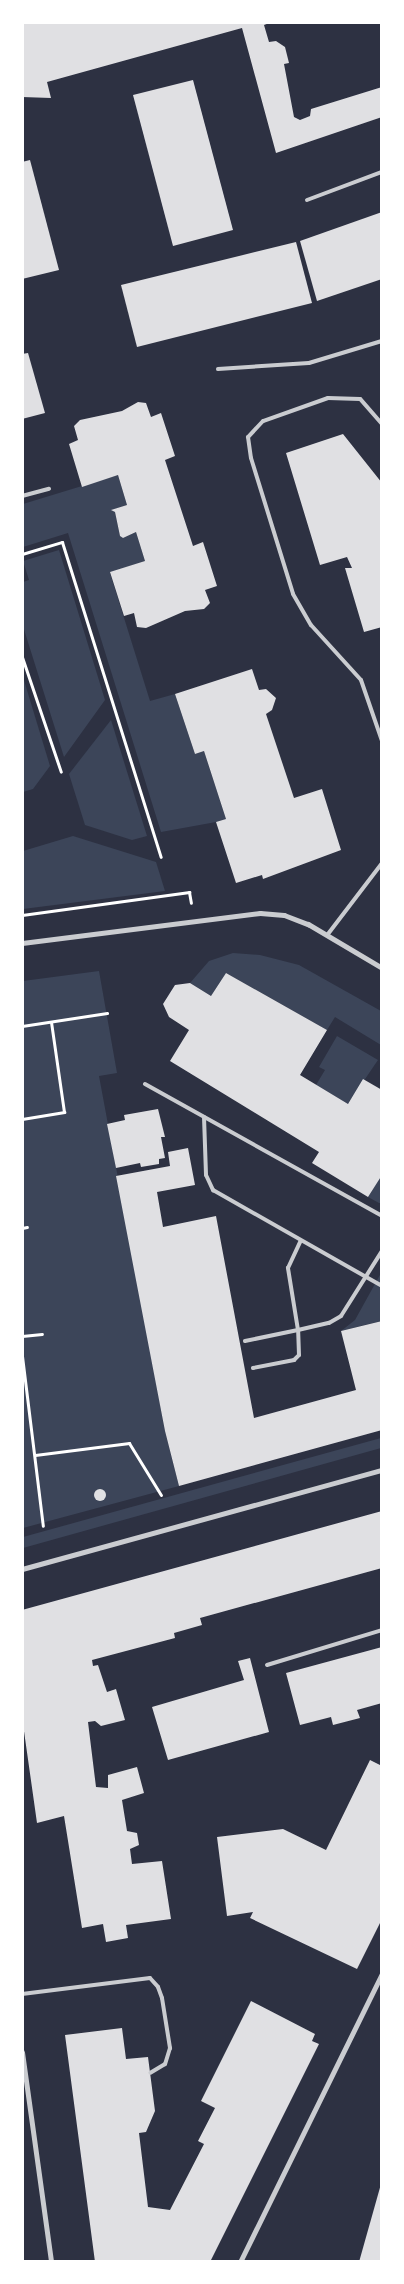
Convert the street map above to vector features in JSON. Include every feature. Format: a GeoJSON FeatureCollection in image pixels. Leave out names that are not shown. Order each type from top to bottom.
{"type":"FeatureCollection","features":[{"type":"Feature","properties":{"kind":"street"},"geometry":{"type":"LineString","coordinates":[[22,942],[250,913],[284,916],[328,934],[382,968]]}},
{"type":"Feature","properties":{"kind":"street"},"geometry":{"type":"LineString","coordinates":[[22,1569],[382,1470]]}},
{"type":"Feature","properties":{"kind":"street"},"geometry":{"type":"LineString","coordinates":[[240,2262],[382,1974]]}},
{"type":"Feature","properties":{"kind":"street"},"geometry":{"type":"LineString","coordinates":[[22,2052],[51,2262]]}},
{"type":"Feature","properties":{"kind":"lane"},"geometry":{"type":"LineString","coordinates":[[307,200],[382,172]]}},
{"type":"Feature","properties":{"kind":"lane"},"geometry":{"type":"LineString","coordinates":[[218,369],[309,363],[382,341]]}},
{"type":"Feature","properties":{"kind":"lane"},"geometry":{"type":"LineString","coordinates":[[382,424],[360,399],[328,398],[263,421],[248,437],[251,458],[293,594],[310,626],[361,680],[382,741]]}},
{"type":"Feature","properties":{"kind":"lane"},"geometry":{"type":"LineString","coordinates":[[22,496],[49,489]]}},
{"type":"Feature","properties":{"kind":"lane"},"geometry":{"type":"LineString","coordinates":[[328,934],[382,862]]}},
{"type":"Feature","properties":{"kind":"lane"},"geometry":{"type":"LineString","coordinates":[[145,1084],[382,1216]]}},
{"type":"Feature","properties":{"kind":"lane"},"geometry":{"type":"LineString","coordinates":[[204,1116],[208,1183],[213,1190],[300,1242],[382,1286]]}},
{"type":"Feature","properties":{"kind":"lane"},"geometry":{"type":"LineString","coordinates":[[253,1368],[294,1360],[299,1355],[298,1330],[288,1268],[300,1242]]}},
{"type":"Feature","properties":{"kind":"lane"},"geometry":{"type":"LineString","coordinates":[[245,1341],[329,1323],[340,1316],[382,1251]]}},
{"type":"Feature","properties":{"kind":"lane"},"geometry":{"type":"LineString","coordinates":[[267,1665],[382,1630]]}},
{"type":"Feature","properties":{"kind":"lane"},"geometry":{"type":"LineString","coordinates":[[22,1994],[150,1978],[158,1987],[162,1998],[170,2048],[165,2064],[150,2073]]}},
{"type":"Feature","properties":{"kind":"path"},"geometry":{"type":"LineString","coordinates":[[22,554],[62,542],[161,857]]}},
{"type":"Feature","properties":{"kind":"path"},"geometry":{"type":"LineString","coordinates":[[22,657],[61,772]]}},
{"type":"Feature","properties":{"kind":"path"},"geometry":{"type":"LineString","coordinates":[[22,1026],[106,1013]]}},
{"type":"Feature","properties":{"kind":"path"},"geometry":{"type":"LineString","coordinates":[[22,1119],[64,1112],[51,1022]]}},
{"type":"Feature","properties":{"kind":"path"},"geometry":{"type":"LineString","coordinates":[[22,1336],[42,1334]]}},
{"type":"Feature","properties":{"kind":"path"},"geometry":{"type":"LineString","coordinates":[[22,1356],[43,1526]]}},
{"type":"Feature","properties":{"kind":"path"},"geometry":{"type":"LineString","coordinates":[[35,1455],[129,1443],[161,1495]]}},
{"type":"Feature","properties":{"kind":"shaded area"},"geometry":{"type":"Polygon","coordinates":[[[118,475],[127,505],[112,510],[115,512],[120,536],[123,538],[136,532],[145,561],[110,573],[150,701],[175,694],[195,754],[204,751],[226,819],[216,822],[161,832],[68,533],[23,547],[23,504],[118,475]]]}},
{"type":"Feature","properties":{"kind":"shaded area"},"geometry":{"type":"Polygon","coordinates":[[[59,550],[105,700],[64,757],[22,623],[23,582],[29,580],[23,561],[59,550]]]}},
{"type":"Feature","properties":{"kind":"shaded area"},"geometry":{"type":"Polygon","coordinates":[[[23,677],[50,766],[33,789],[23,792],[23,677]]]}},
{"type":"Feature","properties":{"kind":"shaded area"},"geometry":{"type":"Polygon","coordinates":[[[111,720],[147,836],[132,840],[85,825],[69,774],[111,720]]]}},
{"type":"Feature","properties":{"kind":"shaded area"},"geometry":{"type":"Polygon","coordinates":[[[73,836],[156,862],[165,891],[23,909],[23,851],[73,836]]]}},
{"type":"Feature","properties":{"kind":"shaded area"},"geometry":{"type":"Polygon","coordinates":[[[233,953],[260,955],[299,965],[381,1011],[381,1045],[335,1017],[327,1030],[226,973],[211,996],[190,983],[209,961],[233,953]]]}},
{"type":"Feature","properties":{"kind":"shaded area"},"geometry":{"type":"Polygon","coordinates":[[[99,971],[117,1073],[99,1076],[165,1431],[179,1486],[23,1528],[23,981],[99,971]]]}},
{"type":"Feature","properties":{"kind":"shaded area"},"geometry":{"type":"Polygon","coordinates":[[[337,1036],[378,1060],[348,1104],[316,1085],[325,1070],[319,1067],[337,1036]]]}},
{"type":"Feature","properties":{"kind":"shaded area"},"geometry":{"type":"Polygon","coordinates":[[[381,1175],[381,1203],[379,1203],[368,1197],[381,1175]]]}},
{"type":"Feature","properties":{"kind":"shaded area"},"geometry":{"type":"Polygon","coordinates":[[[381,1273],[381,1321],[341,1331],[355,1320],[381,1273]]]}},
{"type":"Feature","properties":{"kind":"shaded area"},"geometry":{"type":"Polygon","coordinates":[[[381,1438],[381,1448],[23,1548],[23,1537],[381,1438]]]}},
{"type":"Feature","properties":{"kind":"building"},"geometry":{"type":"Polygon","coordinates":[[[22,22],[272,22],[264,25],[269,42],[276,41],[285,47],[289,63],[284,64],[294,117],[300,120],[310,116],[311,109],[382,87],[382,117],[276,153],[242,28],[47,82],[51,98],[22,97],[22,22]]]}},
{"type":"Feature","properties":{"kind":"building"},"geometry":{"type":"Polygon","coordinates":[[[193,80],[233,230],[173,246],[133,95],[193,80]]]}},
{"type":"Feature","properties":{"kind":"building"},"geometry":{"type":"Polygon","coordinates":[[[30,160],[59,270],[22,279],[22,162],[30,160]]]}},
{"type":"Feature","properties":{"kind":"building"},"geometry":{"type":"Polygon","coordinates":[[[382,212],[382,279],[317,301],[300,241],[382,212]]]}},
{"type":"Feature","properties":{"kind":"building"},"geometry":{"type":"Polygon","coordinates":[[[296,242],[312,303],[137,347],[121,285],[296,242]]]}},
{"type":"Feature","properties":{"kind":"building"},"geometry":{"type":"Polygon","coordinates":[[[28,353],[45,413],[22,419],[22,354],[28,353]]]}},
{"type":"Feature","properties":{"kind":"building"},"geometry":{"type":"Polygon","coordinates":[[[138,402],[146,403],[151,417],[161,413],[175,456],[165,460],[193,546],[203,542],[217,586],[205,590],[210,603],[204,609],[185,611],[146,628],[137,627],[134,613],[124,616],[110,572],[145,561],[136,532],[123,538],[120,536],[115,512],[111,510],[127,505],[118,475],[82,487],[69,444],[78,440],[74,426],[80,420],[122,411],[138,402]]]}},
{"type":"Feature","properties":{"kind":"building"},"geometry":{"type":"Polygon","coordinates":[[[343,434],[382,483],[382,627],[364,632],[345,568],[352,568],[347,557],[320,565],[286,453],[343,434]]]}},
{"type":"Feature","properties":{"kind":"building"},"geometry":{"type":"Polygon","coordinates":[[[252,669],[259,690],[266,689],[276,698],[272,710],[266,714],[294,798],[322,789],[341,850],[263,879],[262,875],[236,883],[216,822],[226,819],[204,751],[195,754],[175,694],[252,669]]]}},
{"type":"Feature","properties":{"kind":"building"},"geometry":{"type":"Polygon","coordinates":[[[226,973],[327,1030],[300,1075],[348,1104],[363,1079],[382,1090],[382,1175],[368,1197],[312,1163],[319,1152],[170,1061],[189,1030],[169,1017],[163,1004],[175,985],[190,983],[211,996],[226,973]]]}},
{"type":"Feature","properties":{"kind":"building"},"geometry":{"type":"Polygon","coordinates":[[[158,1109],[165,1137],[161,1137],[165,1158],[159,1159],[159,1164],[141,1167],[140,1163],[116,1168],[107,1124],[125,1120],[124,1115],[158,1109]]]}},
{"type":"Feature","properties":{"kind":"building"},"geometry":{"type":"Polygon","coordinates":[[[188,1148],[195,1185],[157,1192],[163,1227],[216,1216],[254,1418],[356,1390],[341,1331],[382,1321],[382,1430],[179,1486],[165,1431],[116,1176],[170,1166],[168,1152],[188,1148]]]}},
{"type":"Feature","properties":{"kind":"building"},"geometry":{"type":"Polygon","coordinates":[[[100,1489],[106,1495],[100,1501],[94,1495],[100,1489]]]}},
{"type":"Feature","properties":{"kind":"building"},"geometry":{"type":"Polygon","coordinates":[[[382,1511],[382,1568],[200,1618],[202,1625],[174,1633],[175,1638],[92,1660],[93,1666],[98,1665],[107,1692],[116,1689],[125,1720],[101,1726],[95,1721],[88,1722],[96,1787],[108,1788],[108,1775],[137,1767],[144,1793],[122,1800],[127,1831],[137,1833],[139,1845],[130,1849],[132,1864],[162,1861],[171,1919],[126,1925],[128,1938],[106,1942],[103,1924],[82,1928],[64,1816],[37,1823],[22,1717],[22,1610],[382,1511]]]}},
{"type":"Feature","properties":{"kind":"building"},"geometry":{"type":"Polygon","coordinates":[[[382,1647],[382,1703],[357,1710],[360,1718],[333,1725],[331,1717],[300,1725],[286,1673],[382,1647]]]}},
{"type":"Feature","properties":{"kind":"building"},"geometry":{"type":"Polygon","coordinates":[[[250,1658],[269,1732],[168,1760],[152,1707],[244,1680],[238,1661],[250,1658]]]}},
{"type":"Feature","properties":{"kind":"building"},"geometry":{"type":"Polygon","coordinates":[[[370,1760],[382,1766],[382,1919],[357,1969],[250,1918],[253,1912],[227,1916],[217,1837],[283,1829],[326,1850],[370,1760]]]}},
{"type":"Feature","properties":{"kind":"building"},"geometry":{"type":"Polygon","coordinates":[[[251,2001],[315,2034],[312,2041],[319,2044],[210,2262],[95,2262],[65,2035],[122,2028],[126,2059],[148,2057],[155,2111],[146,2132],[139,2133],[148,2207],[170,2210],[204,2144],[198,2141],[215,2108],[201,2101],[251,2001]]]}},
{"type":"Feature","properties":{"kind":"building"},"geometry":{"type":"Polygon","coordinates":[[[381,2184],[382,2262],[359,2262],[381,2184]]]}}]}
